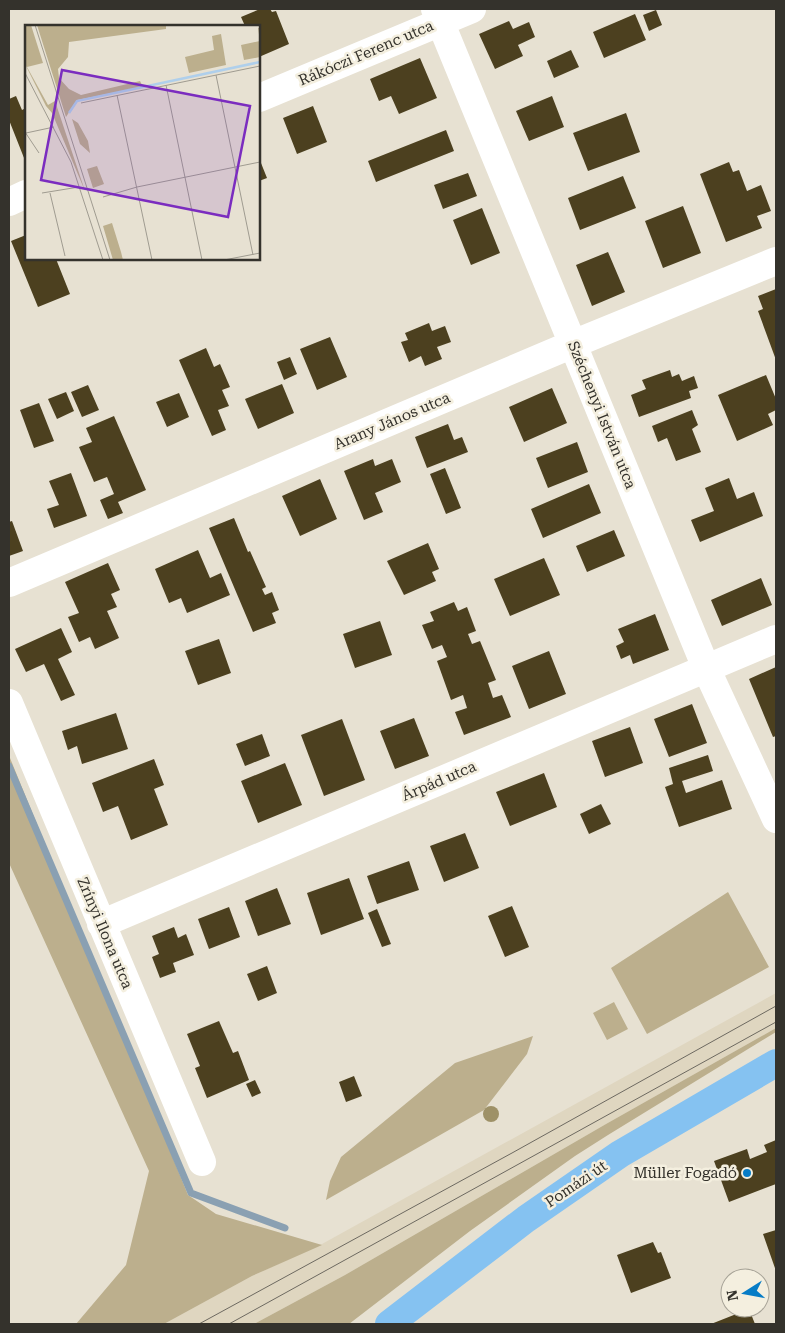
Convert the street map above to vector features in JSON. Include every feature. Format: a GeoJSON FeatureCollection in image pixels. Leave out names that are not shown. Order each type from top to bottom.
{"type":"FeatureCollection","features":[{"type":"Feature","properties":{"kind":"main road","name":"Pomázi út"},"geometry":{"type":"LineString","coordinates":[[402,1320],[526,1218],[620,1154],[776,1063]]}},
{"type":"Feature","properties":{"kind":"street","name":"Rákóczi Ferenc utca"},"geometry":{"type":"LineString","coordinates":[[260,98],[438,15],[472,9]]}},
{"type":"Feature","properties":{"kind":"street","name":"Széchenyi István utca"},"geometry":{"type":"LineString","coordinates":[[438,15],[706,668],[776,819]]}},
{"type":"Feature","properties":{"kind":"street"},"geometry":{"type":"LineString","coordinates":[[9,202],[25,194]]}},
{"type":"Feature","properties":{"kind":"street","name":"Arany János utca"},"geometry":{"type":"LineString","coordinates":[[9,583],[573,344],[776,261]]}},
{"type":"Feature","properties":{"kind":"street","name":"Árpád utca"},"geometry":{"type":"LineString","coordinates":[[101,924],[776,639]]}},
{"type":"Feature","properties":{"kind":"street","name":"Zrínyi Ilona utca"},"geometry":{"type":"LineString","coordinates":[[9,703],[202,1162]]}},
{"type":"Feature","properties":{"kind":"shaded area"},"geometry":{"type":"Polygon","coordinates":[[[10,758],[188,1195],[216,1214],[322,1245],[252,1276],[164,1324],[76,1324],[126,1265],[149,1171],[9,863],[10,758]]]}},
{"type":"Feature","properties":{"kind":"shaded area"},"geometry":{"type":"Polygon","coordinates":[[[728,892],[769,967],[647,1034],[611,968],[728,892]]]}},
{"type":"Feature","properties":{"kind":"shaded area"},"geometry":{"type":"Polygon","coordinates":[[[776,993],[776,1028],[345,1275],[254,1324],[164,1324],[252,1276],[322,1244],[776,993]]]}},
{"type":"Feature","properties":{"kind":"shaded area"},"geometry":{"type":"Polygon","coordinates":[[[614,1002],[628,1029],[607,1040],[593,1013],[614,1002]]]}},
{"type":"Feature","properties":{"kind":"shaded area"},"geometry":{"type":"Polygon","coordinates":[[[776,1028],[776,1032],[575,1156],[470,1231],[349,1324],[254,1324],[345,1275],[776,1028]]]}},
{"type":"Feature","properties":{"kind":"shaded area"},"geometry":{"type":"Polygon","coordinates":[[[533,1036],[527,1054],[484,1110],[326,1200],[330,1181],[341,1157],[455,1063],[533,1036]]]}},
{"type":"Feature","properties":{"kind":"building"},"geometry":{"type":"Polygon","coordinates":[[[260,9],[276,11],[289,44],[260,57],[260,25],[245,25],[241,17],[260,9]]]}},
{"type":"Feature","properties":{"kind":"building"},"geometry":{"type":"Polygon","coordinates":[[[656,10],[662,25],[649,31],[643,15],[656,10]]]}},
{"type":"Feature","properties":{"kind":"building"},"geometry":{"type":"Polygon","coordinates":[[[635,14],[646,40],[604,58],[593,32],[635,14]]]}},
{"type":"Feature","properties":{"kind":"building"},"geometry":{"type":"Polygon","coordinates":[[[509,21],[513,29],[529,22],[535,37],[518,45],[523,56],[495,69],[479,34],[509,21]]]}},
{"type":"Feature","properties":{"kind":"building"},"geometry":{"type":"Polygon","coordinates":[[[571,50],[579,67],[554,78],[547,61],[571,50]]]}},
{"type":"Feature","properties":{"kind":"building"},"geometry":{"type":"Polygon","coordinates":[[[420,58],[437,98],[399,114],[391,96],[379,101],[370,79],[420,58]]]}},
{"type":"Feature","properties":{"kind":"building"},"geometry":{"type":"Polygon","coordinates":[[[16,96],[22,110],[25,108],[25,160],[9,120],[9,99],[16,96]]]}},
{"type":"Feature","properties":{"kind":"building"},"geometry":{"type":"Polygon","coordinates":[[[552,96],[564,127],[529,141],[516,111],[552,96]]]}},
{"type":"Feature","properties":{"kind":"building"},"geometry":{"type":"Polygon","coordinates":[[[313,106],[327,142],[297,154],[283,118],[313,106]]]}},
{"type":"Feature","properties":{"kind":"building"},"geometry":{"type":"Polygon","coordinates":[[[626,113],[640,152],[588,171],[573,133],[626,113]]]}},
{"type":"Feature","properties":{"kind":"building"},"geometry":{"type":"Polygon","coordinates":[[[446,130],[454,151],[376,182],[368,161],[446,130]]]}},
{"type":"Feature","properties":{"kind":"building"},"geometry":{"type":"Polygon","coordinates":[[[260,160],[267,178],[260,181],[260,160]]]}},
{"type":"Feature","properties":{"kind":"building"},"geometry":{"type":"Polygon","coordinates":[[[729,162],[733,172],[739,170],[747,191],[761,185],[771,211],[757,216],[762,228],[726,242],[700,174],[729,162]]]}},
{"type":"Feature","properties":{"kind":"building"},"geometry":{"type":"Polygon","coordinates":[[[468,173],[477,196],[443,209],[434,185],[468,173]]]}},
{"type":"Feature","properties":{"kind":"building"},"geometry":{"type":"Polygon","coordinates":[[[623,176],[636,208],[580,230],[568,198],[623,176]]]}},
{"type":"Feature","properties":{"kind":"building"},"geometry":{"type":"Polygon","coordinates":[[[683,206],[701,253],[663,268],[645,221],[683,206]]]}},
{"type":"Feature","properties":{"kind":"building"},"geometry":{"type":"Polygon","coordinates":[[[482,208],[500,253],[471,265],[453,220],[482,208]]]}},
{"type":"Feature","properties":{"kind":"building"},"geometry":{"type":"Polygon","coordinates":[[[25,235],[25,260],[56,260],[70,294],[38,307],[11,241],[25,235]]]}},
{"type":"Feature","properties":{"kind":"building"},"geometry":{"type":"Polygon","coordinates":[[[608,252],[625,292],[592,306],[576,265],[608,252]]]}},
{"type":"Feature","properties":{"kind":"building"},"geometry":{"type":"Polygon","coordinates":[[[776,289],[776,360],[758,311],[763,309],[758,296],[776,289]]]}},
{"type":"Feature","properties":{"kind":"building"},"geometry":{"type":"Polygon","coordinates":[[[429,323],[432,331],[445,326],[451,342],[437,347],[442,359],[425,366],[421,356],[409,362],[401,342],[408,340],[405,333],[429,323]]]}},
{"type":"Feature","properties":{"kind":"building"},"geometry":{"type":"Polygon","coordinates":[[[330,337],[347,377],[317,390],[300,349],[330,337]]]}},
{"type":"Feature","properties":{"kind":"building"},"geometry":{"type":"Polygon","coordinates":[[[206,348],[214,367],[220,364],[230,387],[222,390],[229,406],[218,410],[226,430],[212,436],[179,360],[206,348]]]}},
{"type":"Feature","properties":{"kind":"building"},"geometry":{"type":"Polygon","coordinates":[[[290,357],[297,374],[284,380],[277,362],[290,357]]]}},
{"type":"Feature","properties":{"kind":"building"},"geometry":{"type":"Polygon","coordinates":[[[670,370],[672,377],[679,374],[682,381],[694,376],[698,388],[689,391],[691,398],[639,417],[631,395],[646,389],[642,380],[670,370]]]}},
{"type":"Feature","properties":{"kind":"building"},"geometry":{"type":"Polygon","coordinates":[[[766,375],[776,399],[776,410],[768,414],[773,425],[737,441],[718,395],[766,375]]]}},
{"type":"Feature","properties":{"kind":"building"},"geometry":{"type":"Polygon","coordinates":[[[282,384],[294,413],[258,429],[245,399],[282,384]]]}},
{"type":"Feature","properties":{"kind":"building"},"geometry":{"type":"Polygon","coordinates":[[[88,385],[99,410],[82,417],[71,392],[88,385]]]}},
{"type":"Feature","properties":{"kind":"building"},"geometry":{"type":"Polygon","coordinates":[[[552,388],[567,423],[524,442],[509,407],[552,388]]]}},
{"type":"Feature","properties":{"kind":"building"},"geometry":{"type":"Polygon","coordinates":[[[66,392],[74,411],[57,419],[48,399],[66,392]]]}},
{"type":"Feature","properties":{"kind":"building"},"geometry":{"type":"Polygon","coordinates":[[[179,393],[189,417],[167,427],[156,402],[179,393]]]}},
{"type":"Feature","properties":{"kind":"building"},"geometry":{"type":"Polygon","coordinates":[[[39,403],[54,441],[34,448],[20,410],[39,403]]]}},
{"type":"Feature","properties":{"kind":"building"},"geometry":{"type":"Polygon","coordinates":[[[692,410],[698,425],[692,429],[701,452],[676,461],[667,438],[658,442],[652,426],[692,410]]]}},
{"type":"Feature","properties":{"kind":"building"},"geometry":{"type":"Polygon","coordinates":[[[114,416],[146,490],[118,502],[123,513],[108,519],[100,500],[114,494],[107,477],[94,482],[79,447],[92,442],[86,428],[114,416]]]}},
{"type":"Feature","properties":{"kind":"building"},"geometry":{"type":"Polygon","coordinates":[[[448,424],[454,440],[462,437],[468,452],[427,468],[415,437],[448,424]]]}},
{"type":"Feature","properties":{"kind":"building"},"geometry":{"type":"Polygon","coordinates":[[[577,442],[588,472],[548,488],[536,458],[577,442]]]}},
{"type":"Feature","properties":{"kind":"building"},"geometry":{"type":"Polygon","coordinates":[[[373,459],[375,466],[392,459],[401,482],[375,493],[383,512],[364,520],[344,471],[373,459]]]}},
{"type":"Feature","properties":{"kind":"building"},"geometry":{"type":"Polygon","coordinates":[[[445,468],[461,508],[446,514],[430,474],[445,468]]]}},
{"type":"Feature","properties":{"kind":"building"},"geometry":{"type":"Polygon","coordinates":[[[71,473],[87,516],[54,528],[47,509],[59,505],[49,481],[71,473]]]}},
{"type":"Feature","properties":{"kind":"building"},"geometry":{"type":"Polygon","coordinates":[[[729,478],[737,499],[754,492],[763,516],[700,542],[691,520],[714,511],[705,488],[729,478]]]}},
{"type":"Feature","properties":{"kind":"building"},"geometry":{"type":"Polygon","coordinates":[[[320,479],[337,519],[300,536],[282,496],[320,479]]]}},
{"type":"Feature","properties":{"kind":"building"},"geometry":{"type":"Polygon","coordinates":[[[589,484],[601,513],[543,538],[531,509],[589,484]]]}},
{"type":"Feature","properties":{"kind":"building"},"geometry":{"type":"Polygon","coordinates":[[[234,518],[248,552],[250,551],[266,587],[262,589],[265,595],[272,592],[279,610],[272,613],[276,623],[253,632],[209,528],[234,518]]]}},
{"type":"Feature","properties":{"kind":"building"},"geometry":{"type":"Polygon","coordinates":[[[12,521],[23,551],[9,556],[9,522],[12,521]]]}},
{"type":"Feature","properties":{"kind":"building"},"geometry":{"type":"Polygon","coordinates":[[[614,530],[625,556],[587,572],[576,546],[614,530]]]}},
{"type":"Feature","properties":{"kind":"building"},"geometry":{"type":"Polygon","coordinates":[[[428,543],[439,569],[432,572],[436,581],[404,595],[387,561],[428,543]]]}},
{"type":"Feature","properties":{"kind":"building"},"geometry":{"type":"Polygon","coordinates":[[[198,550],[210,578],[221,573],[230,595],[187,613],[181,598],[169,603],[155,569],[198,550]]]}},
{"type":"Feature","properties":{"kind":"building"},"geometry":{"type":"Polygon","coordinates":[[[544,558],[560,595],[510,616],[494,579],[544,558]]]}},
{"type":"Feature","properties":{"kind":"building"},"geometry":{"type":"Polygon","coordinates":[[[108,563],[120,590],[111,594],[117,607],[107,611],[119,638],[95,649],[90,637],[79,642],[68,617],[79,613],[65,582],[108,563]]]}},
{"type":"Feature","properties":{"kind":"building"},"geometry":{"type":"Polygon","coordinates":[[[761,578],[772,605],[722,626],[711,600],[761,578]]]}},
{"type":"Feature","properties":{"kind":"building"},"geometry":{"type":"Polygon","coordinates":[[[454,602],[458,611],[467,607],[476,631],[468,634],[472,644],[480,641],[496,680],[488,683],[493,698],[502,695],[511,717],[464,735],[455,712],[467,708],[463,695],[451,700],[437,661],[447,657],[442,645],[432,649],[422,625],[434,621],[430,612],[454,602]]]}},
{"type":"Feature","properties":{"kind":"building"},"geometry":{"type":"Polygon","coordinates":[[[655,614],[669,650],[633,664],[630,655],[621,659],[616,646],[624,642],[618,629],[655,614]]]}},
{"type":"Feature","properties":{"kind":"building"},"geometry":{"type":"Polygon","coordinates":[[[380,621],[392,655],[355,668],[343,634],[380,621]]]}},
{"type":"Feature","properties":{"kind":"building"},"geometry":{"type":"Polygon","coordinates":[[[61,628],[72,652],[58,659],[75,695],[61,701],[44,664],[26,672],[15,649],[61,628]]]}},
{"type":"Feature","properties":{"kind":"building"},"geometry":{"type":"Polygon","coordinates":[[[219,639],[231,673],[198,685],[185,651],[219,639]]]}},
{"type":"Feature","properties":{"kind":"building"},"geometry":{"type":"Polygon","coordinates":[[[549,651],[566,694],[529,709],[512,666],[549,651]]]}},
{"type":"Feature","properties":{"kind":"building"},"geometry":{"type":"Polygon","coordinates":[[[776,667],[776,736],[773,737],[749,679],[776,667]]]}},
{"type":"Feature","properties":{"kind":"building"},"geometry":{"type":"Polygon","coordinates":[[[692,704],[707,743],[669,757],[654,719],[692,704]]]}},
{"type":"Feature","properties":{"kind":"building"},"geometry":{"type":"Polygon","coordinates":[[[116,713],[128,749],[82,764],[77,746],[68,750],[62,731],[116,713]]]}},
{"type":"Feature","properties":{"kind":"building"},"geometry":{"type":"Polygon","coordinates":[[[414,718],[429,756],[395,769],[380,731],[414,718]]]}},
{"type":"Feature","properties":{"kind":"building"},"geometry":{"type":"Polygon","coordinates":[[[342,719],[365,780],[324,796],[301,735],[342,719]]]}},
{"type":"Feature","properties":{"kind":"building"},"geometry":{"type":"Polygon","coordinates":[[[630,727],[643,763],[605,777],[592,741],[630,727]]]}},
{"type":"Feature","properties":{"kind":"building"},"geometry":{"type":"Polygon","coordinates":[[[262,734],[270,756],[245,766],[236,744],[262,734]]]}},
{"type":"Feature","properties":{"kind":"building"},"geometry":{"type":"Polygon","coordinates":[[[708,755],[713,771],[682,781],[686,793],[722,780],[732,809],[679,827],[665,787],[673,784],[669,768],[708,755]]]}},
{"type":"Feature","properties":{"kind":"building"},"geometry":{"type":"Polygon","coordinates":[[[154,759],[164,785],[154,789],[168,825],[131,840],[118,806],[103,812],[92,783],[154,759]]]}},
{"type":"Feature","properties":{"kind":"building"},"geometry":{"type":"Polygon","coordinates":[[[285,763],[302,805],[258,823],[241,781],[285,763]]]}},
{"type":"Feature","properties":{"kind":"building"},"geometry":{"type":"Polygon","coordinates":[[[544,773],[557,807],[510,826],[496,792],[544,773]]]}},
{"type":"Feature","properties":{"kind":"building"},"geometry":{"type":"Polygon","coordinates":[[[601,804],[611,824],[589,834],[580,814],[601,804]]]}},
{"type":"Feature","properties":{"kind":"building"},"geometry":{"type":"Polygon","coordinates":[[[465,833],[479,868],[444,882],[430,846],[465,833]]]}},
{"type":"Feature","properties":{"kind":"building"},"geometry":{"type":"Polygon","coordinates":[[[409,861],[419,890],[377,904],[367,876],[409,861]]]}},
{"type":"Feature","properties":{"kind":"building"},"geometry":{"type":"Polygon","coordinates":[[[349,878],[364,919],[321,935],[307,893],[349,878]]]}},
{"type":"Feature","properties":{"kind":"building"},"geometry":{"type":"Polygon","coordinates":[[[277,888],[291,924],[258,936],[245,901],[277,888]]]}},
{"type":"Feature","properties":{"kind":"building"},"geometry":{"type":"Polygon","coordinates":[[[512,906],[529,947],[505,957],[488,916],[512,906]]]}},
{"type":"Feature","properties":{"kind":"building"},"geometry":{"type":"Polygon","coordinates":[[[229,907],[240,937],[209,949],[198,919],[229,907]]]}},
{"type":"Feature","properties":{"kind":"building"},"geometry":{"type":"Polygon","coordinates":[[[377,909],[391,944],[382,947],[368,913],[377,909]]]}},
{"type":"Feature","properties":{"kind":"building"},"geometry":{"type":"Polygon","coordinates":[[[174,927],[178,938],[186,934],[194,955],[173,963],[176,972],[160,978],[152,957],[159,954],[152,936],[174,927]]]}},
{"type":"Feature","properties":{"kind":"building"},"geometry":{"type":"Polygon","coordinates":[[[267,966],[277,993],[258,1001],[247,974],[267,966]]]}},
{"type":"Feature","properties":{"kind":"building"},"geometry":{"type":"Polygon","coordinates":[[[219,1021],[233,1053],[238,1051],[249,1080],[207,1098],[195,1068],[200,1066],[187,1034],[219,1021]]]}},
{"type":"Feature","properties":{"kind":"building"},"geometry":{"type":"Polygon","coordinates":[[[354,1076],[362,1096],[346,1102],[339,1082],[354,1076]]]}},
{"type":"Feature","properties":{"kind":"building"},"geometry":{"type":"Polygon","coordinates":[[[255,1080],[261,1093],[252,1097],[246,1084],[255,1080]]]}},
{"type":"Feature","properties":{"kind":"building","name":"Müller Fogadó"},"geometry":{"type":"Polygon","coordinates":[[[776,1140],[776,1184],[729,1202],[714,1161],[747,1149],[750,1159],[767,1152],[764,1145],[776,1140]]]}},
{"type":"Feature","properties":{"kind":"building"},"geometry":{"type":"Polygon","coordinates":[[[776,1230],[776,1271],[763,1234],[776,1230]]]}},
{"type":"Feature","properties":{"kind":"building"},"geometry":{"type":"Polygon","coordinates":[[[653,1242],[658,1253],[661,1252],[671,1278],[631,1293],[617,1255],[653,1242]]]}},
{"type":"Feature","properties":{"kind":"building"},"geometry":{"type":"Polygon","coordinates":[[[726,1318],[753,1318],[755,1324],[711,1324],[726,1318]]]}},
{"type":"Feature","properties":{"kind":"waterway"},"geometry":{"type":"LineString","coordinates":[[9,766],[191,1193],[285,1228]]}},
{"type":"Feature","properties":{"kind":"tram line"},"geometry":{"type":"LineString","coordinates":[[199,1324],[776,1006]]}},
{"type":"Feature","properties":{"kind":"tram line"},"geometry":{"type":"LineString","coordinates":[[229,1324],[776,1022]]}},
{"type":"Feature","properties":{"kind":"place","name":"Müller Fogadó"},"geometry":{"type":"Point","coordinates":[747,1173]}}]}
